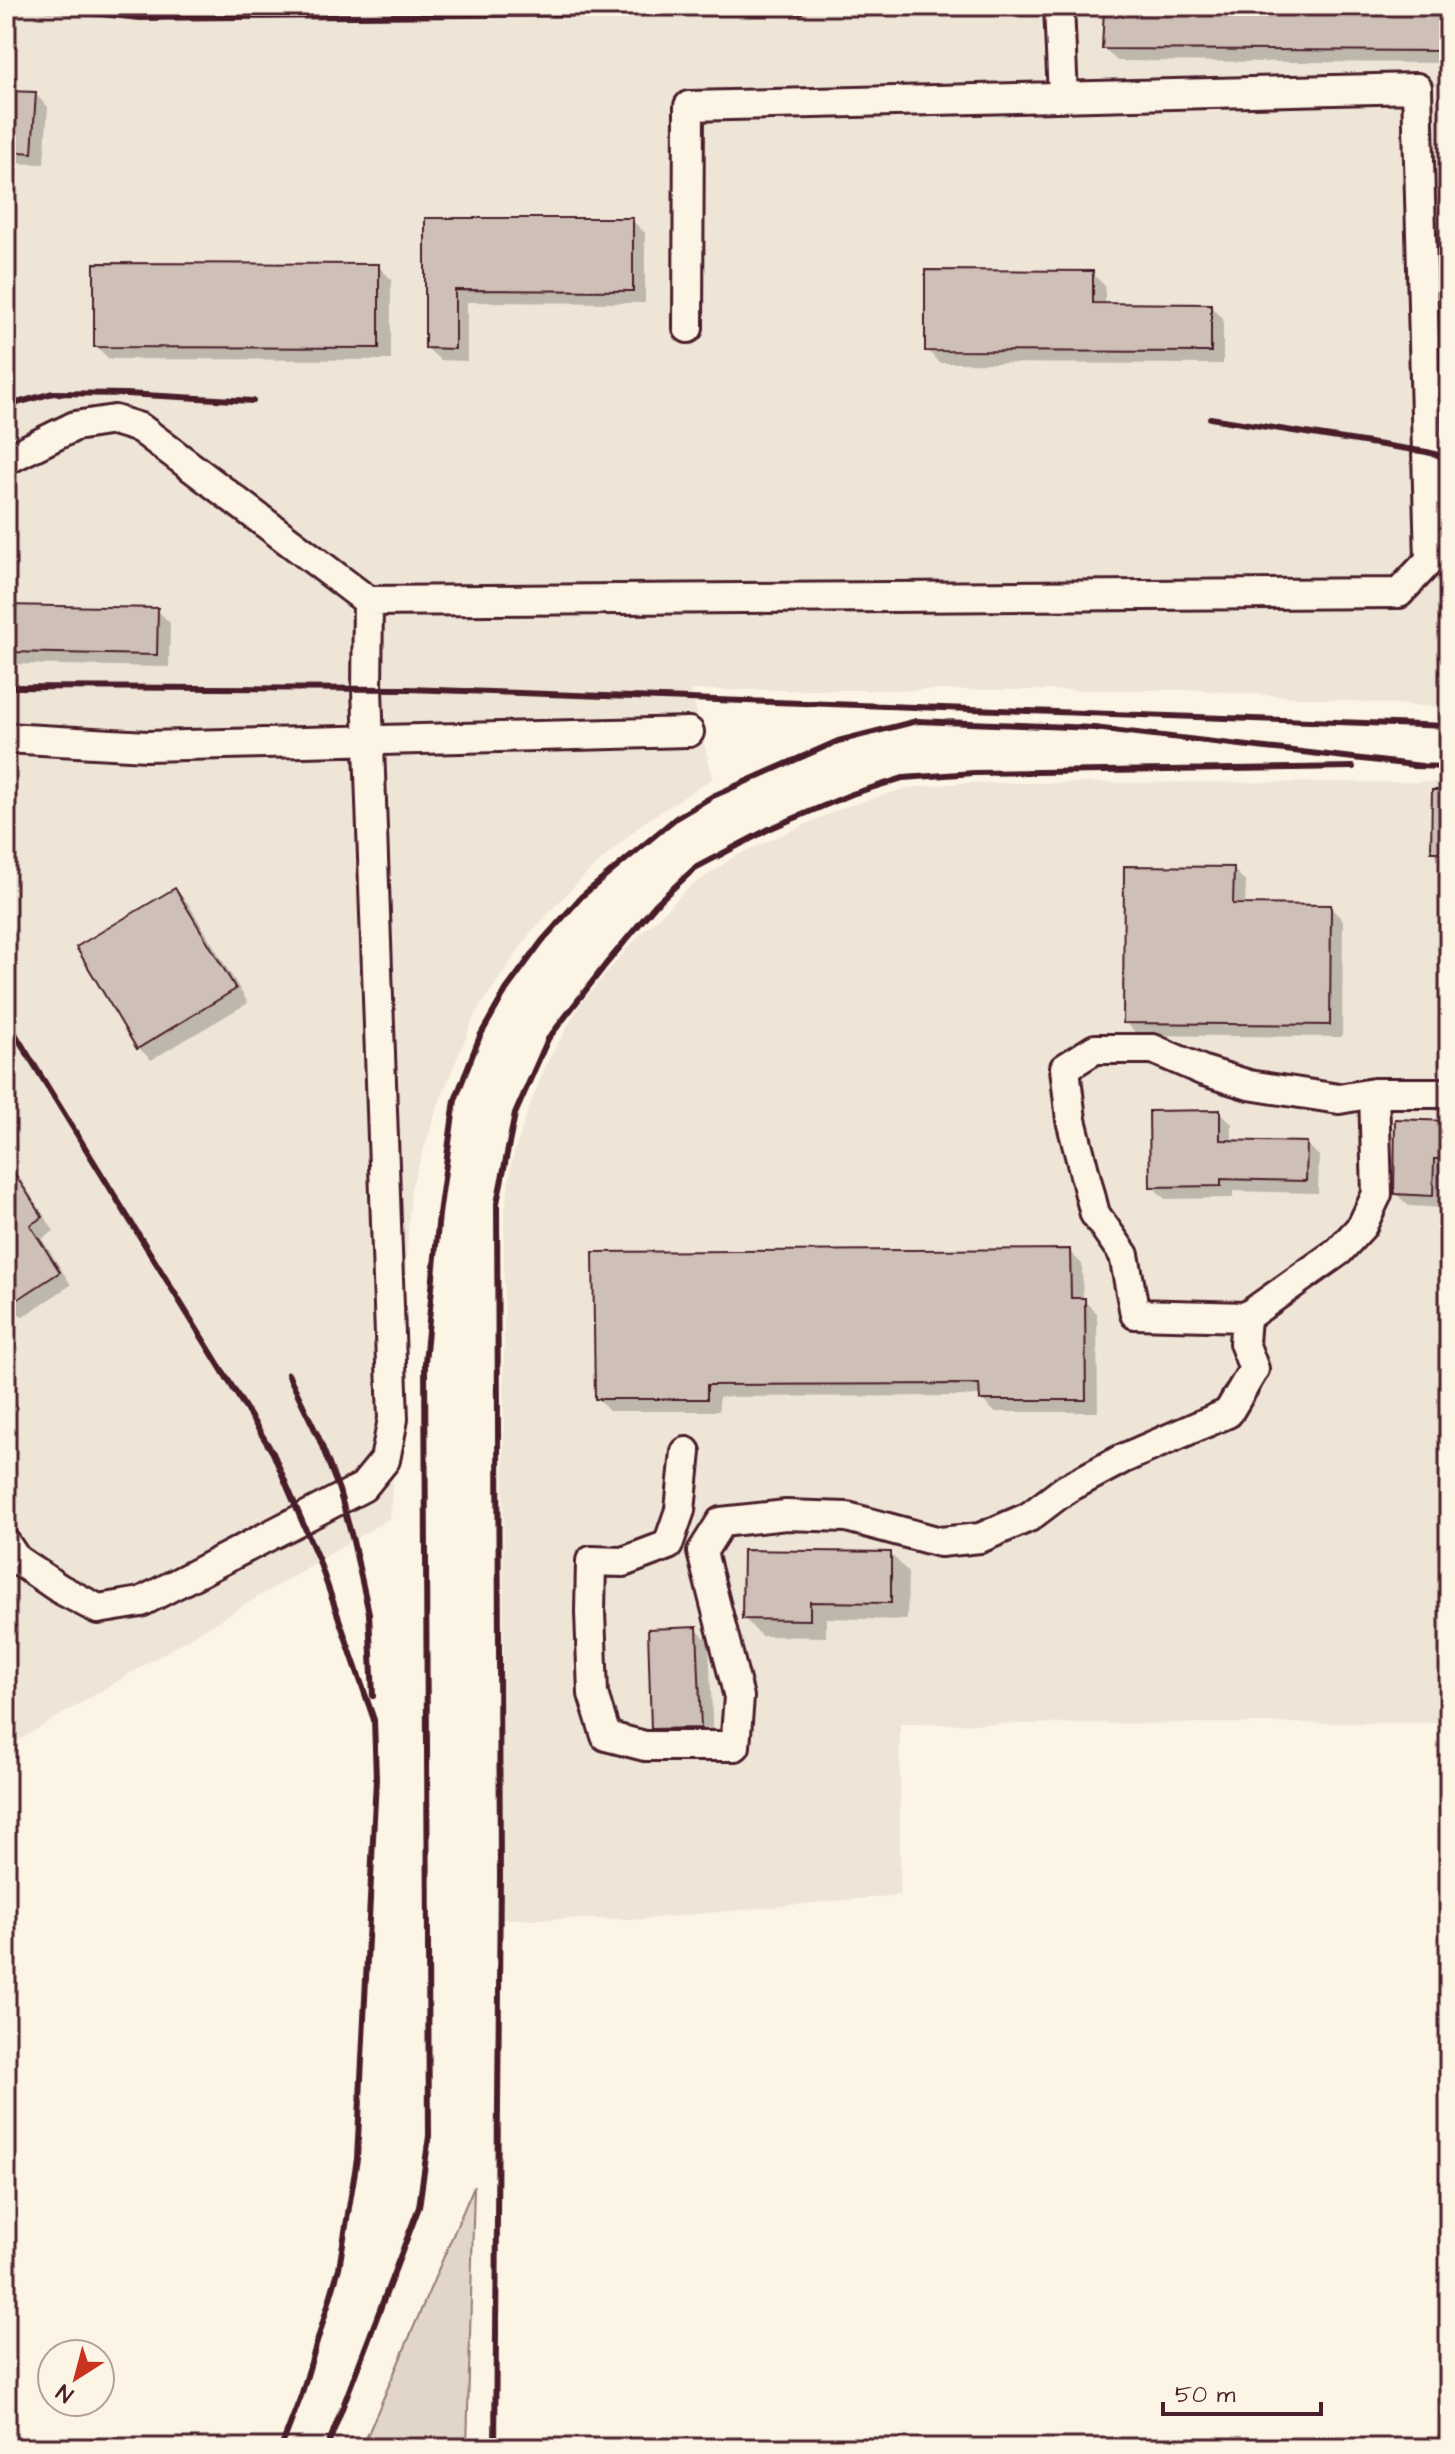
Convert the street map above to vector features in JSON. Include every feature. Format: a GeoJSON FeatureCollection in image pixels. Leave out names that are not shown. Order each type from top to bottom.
{"type":"FeatureCollection","features":[{"type":"Feature","properties":{"kind":"lane"},"geometry":{"type":"LineString","coordinates":[[1059,6],[1063,97]]}},
{"type":"Feature","properties":{"kind":"lane"},"geometry":{"type":"LineString","coordinates":[[6,460],[75,426],[114,420],[140,428],[368,601],[1399,593],[1430,560],[1417,88],[689,106],[688,328]]}},
{"type":"Feature","properties":{"kind":"lane"},"geometry":{"type":"LineString","coordinates":[[6,1544],[16,1559],[60,1589],[98,1609],[141,1602],[363,1487],[385,1460],[393,1419],[369,741],[368,601]]}},
{"type":"Feature","properties":{"kind":"lane"},"geometry":{"type":"LineString","coordinates":[[6,738],[147,746],[689,732]]}},
{"type":"Feature","properties":{"kind":"lane"},"geometry":{"type":"LineString","coordinates":[[1374,1093],[1377,1194],[1362,1226],[1339,1251],[1246,1317],[1135,1314],[1124,1255],[1095,1214],[1071,1120],[1065,1068],[1095,1049],[1153,1049],[1204,1071],[1249,1085],[1339,1099],[1374,1093],[1449,1093]]}},
{"type":"Feature","properties":{"kind":"lane"},"geometry":{"type":"LineString","coordinates":[[702,1552],[686,1545],[668,1545],[623,1562],[591,1561],[593,1694],[606,1736],[645,1746],[735,1746],[739,1697],[702,1552],[721,1522],[786,1515],[847,1517],[940,1542],[980,1538],[1029,1517],[1066,1489],[1122,1459],[1228,1413],[1254,1369],[1244,1343],[1246,1317]]}},
{"type":"Feature","properties":{"kind":"lane"},"geometry":{"type":"LineString","coordinates":[[668,1545],[680,1510],[686,1452]]}},
{"type":"Feature","properties":{"kind":"shaded area"},"geometry":{"type":"Polygon","coordinates":[[[6,6],[1449,6],[1449,708],[1199,690],[691,690],[713,778],[643,823],[583,877],[531,932],[476,1013],[439,1103],[411,1188],[390,1518],[6,1748],[6,6]]]}},
{"type":"Feature","properties":{"kind":"shaded area"},"geometry":{"type":"Polygon","coordinates":[[[1449,782],[1449,1723],[900,1724],[900,1895],[644,1919],[503,1919],[504,1216],[512,1160],[526,1116],[545,1066],[581,1003],[632,943],[687,889],[737,855],[842,808],[907,788],[961,783],[1449,782]]]}},
{"type":"Feature","properties":{"kind":"shaded area"},"geometry":{"type":"Polygon","coordinates":[[[474,2186],[467,2448],[362,2448],[474,2186]]]}},
{"type":"Feature","properties":{"kind":"building"},"geometry":{"type":"Polygon","coordinates":[[[1449,7],[1449,51],[1102,49],[1104,8],[1449,7]]]}},
{"type":"Feature","properties":{"kind":"building"},"geometry":{"type":"Polygon","coordinates":[[[6,91],[36,92],[32,153],[6,151],[6,91]]]}},
{"type":"Feature","properties":{"kind":"building"},"geometry":{"type":"Polygon","coordinates":[[[425,218],[633,218],[633,291],[455,290],[455,349],[425,348],[425,218]]]}},
{"type":"Feature","properties":{"kind":"building"},"geometry":{"type":"Polygon","coordinates":[[[94,263],[379,264],[379,348],[94,347],[94,263]]]}},
{"type":"Feature","properties":{"kind":"building"},"geometry":{"type":"Polygon","coordinates":[[[925,270],[1093,271],[1093,303],[1211,304],[1211,352],[925,351],[925,270]]]}},
{"type":"Feature","properties":{"kind":"building"},"geometry":{"type":"Polygon","coordinates":[[[6,605],[158,608],[157,655],[6,652],[6,605]]]}},
{"type":"Feature","properties":{"kind":"building"},"geometry":{"type":"Polygon","coordinates":[[[1432,790],[1449,790],[1449,852],[1431,852],[1432,790]]]}},
{"type":"Feature","properties":{"kind":"building"},"geometry":{"type":"Polygon","coordinates":[[[1124,866],[1234,867],[1233,904],[1331,905],[1330,1025],[1123,1023],[1124,866]]]}},
{"type":"Feature","properties":{"kind":"building"},"geometry":{"type":"Polygon","coordinates":[[[175,888],[236,989],[137,1049],[76,947],[175,888]]]}},
{"type":"Feature","properties":{"kind":"building"},"geometry":{"type":"Polygon","coordinates":[[[1220,1110],[1220,1140],[1307,1142],[1306,1181],[1221,1179],[1221,1186],[1150,1187],[1149,1111],[1220,1110]]]}},
{"type":"Feature","properties":{"kind":"building"},"geometry":{"type":"Polygon","coordinates":[[[1395,1119],[1449,1121],[1449,1159],[1434,1159],[1433,1196],[1394,1194],[1395,1119]]]}},
{"type":"Feature","properties":{"kind":"building"},"geometry":{"type":"Polygon","coordinates":[[[6,1161],[43,1217],[30,1225],[60,1272],[6,1307],[6,1161]]]}},
{"type":"Feature","properties":{"kind":"building"},"geometry":{"type":"Polygon","coordinates":[[[1070,1249],[1071,1298],[1085,1298],[1086,1400],[980,1400],[979,1384],[707,1385],[707,1399],[595,1399],[593,1252],[1070,1249]]]}},
{"type":"Feature","properties":{"kind":"building"},"geometry":{"type":"Polygon","coordinates":[[[743,1550],[891,1552],[891,1603],[810,1602],[810,1620],[742,1619],[743,1550]]]}},
{"type":"Feature","properties":{"kind":"building"},"geometry":{"type":"Polygon","coordinates":[[[697,1627],[701,1728],[651,1729],[648,1629],[697,1627]]]}},
{"type":"Feature","properties":{"kind":"railway"},"geometry":{"type":"LineString","coordinates":[[22,6],[140,18],[801,12]]}},
{"type":"Feature","properties":{"kind":"railway"},"geometry":{"type":"LineString","coordinates":[[6,406],[53,393],[253,401]]}},
{"type":"Feature","properties":{"kind":"railway"},"geometry":{"type":"LineString","coordinates":[[1210,418],[1449,458]]}},
{"type":"Feature","properties":{"kind":"railway"},"geometry":{"type":"LineString","coordinates":[[6,687],[408,689],[1449,726]]}},
{"type":"Feature","properties":{"kind":"railway"},"geometry":{"type":"LineString","coordinates":[[327,2448],[419,2207],[429,2136],[425,1362],[439,1214],[455,1100],[480,1036],[506,990],[542,941],[582,896],[676,818],[713,796],[838,741],[917,721],[1094,728],[1422,766]]}},
{"type":"Feature","properties":{"kind":"railway"},"geometry":{"type":"LineString","coordinates":[[1413,766],[1449,767]]}},
{"type":"Feature","properties":{"kind":"railway"},"geometry":{"type":"LineString","coordinates":[[495,2448],[500,1875],[497,1203],[515,1114],[548,1039],[656,904],[695,868],[771,828],[852,794],[903,778],[974,773],[1353,767]]}},
{"type":"Feature","properties":{"kind":"railway"},"geometry":{"type":"LineString","coordinates":[[6,1019],[273,1453],[319,1561],[374,1720],[376,1779],[357,2159],[339,2268],[301,2396],[281,2448]]}},
{"type":"Feature","properties":{"kind":"railway"},"geometry":{"type":"LineString","coordinates":[[288,1374],[318,1436],[339,1490],[353,1541],[369,1613],[373,1696]]}}]}
